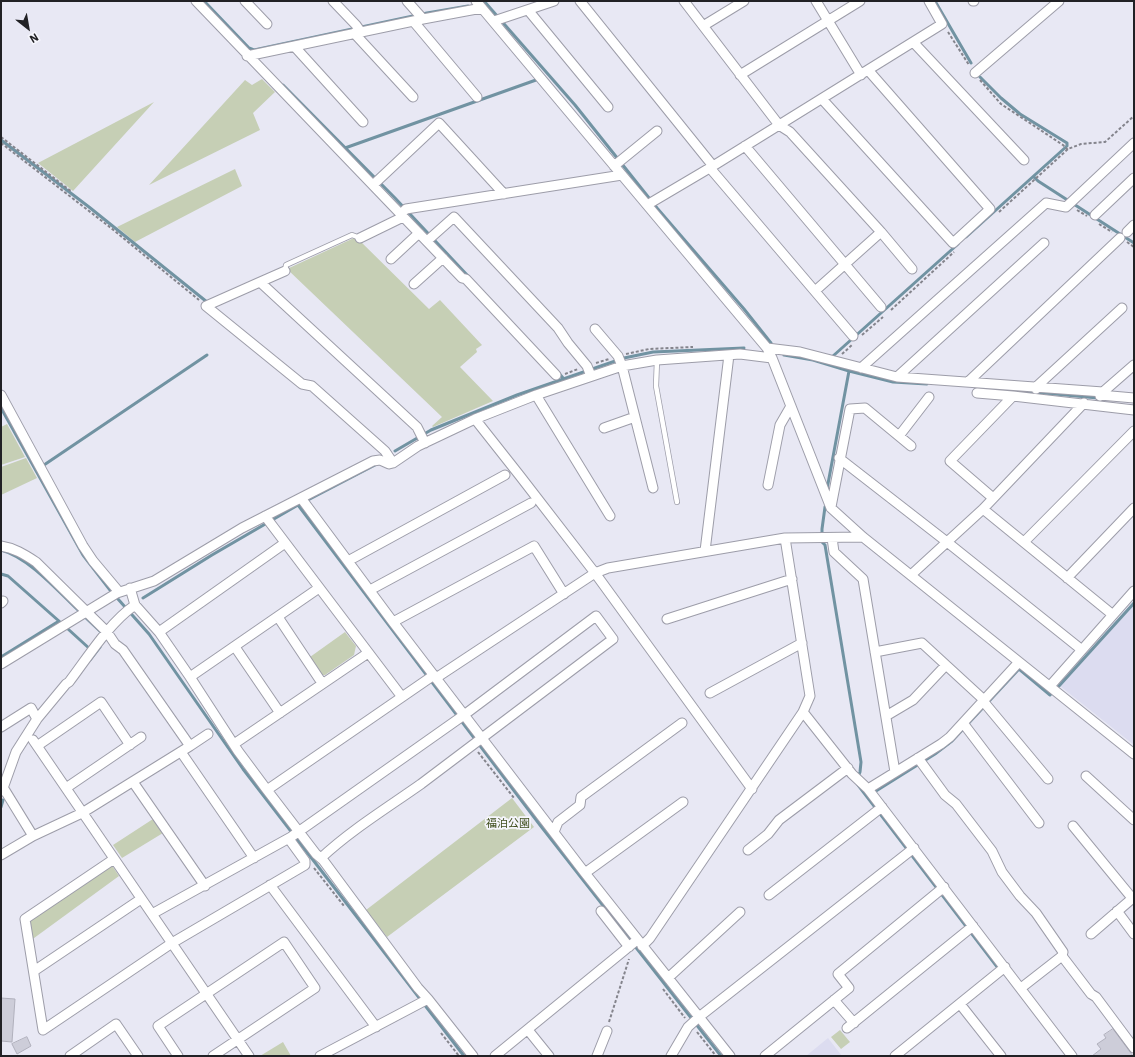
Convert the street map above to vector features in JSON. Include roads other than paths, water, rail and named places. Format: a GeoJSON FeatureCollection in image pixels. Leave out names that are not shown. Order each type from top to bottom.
{"type":"FeatureCollection","features":[{"type":"Feature","properties":{"kind":"street"},"geometry":{"type":"LineString","coordinates":[[196,1],[252,55],[377,182],[419,233],[430,238],[443,258],[462,278],[466,279],[556,375]]}},
{"type":"Feature","properties":{"kind":"street"},"geometry":{"type":"LineString","coordinates":[[246,1],[267,24]]}},
{"type":"Feature","properties":{"kind":"street"},"geometry":{"type":"LineString","coordinates":[[333,1],[413,97]]}},
{"type":"Feature","properties":{"kind":"street"},"geometry":{"type":"LineString","coordinates":[[408,1],[477,97]]}},
{"type":"Feature","properties":{"kind":"street"},"geometry":{"type":"LineString","coordinates":[[476,1],[482,8],[498,20],[618,162],[622,175],[650,203],[767,348],[831,508],[863,537],[1134,754]]}},
{"type":"Feature","properties":{"kind":"street"},"geometry":{"type":"LineString","coordinates":[[498,20],[528,10],[537,3],[554,1]]}},
{"type":"Feature","properties":{"kind":"street"},"geometry":{"type":"LineString","coordinates":[[580,1],[712,167],[853,336]]}},
{"type":"Feature","properties":{"kind":"street"},"geometry":{"type":"LineString","coordinates":[[684,1],[779,125],[790,132],[881,232],[912,269]]}},
{"type":"Feature","properties":{"kind":"street"},"geometry":{"type":"LineString","coordinates":[[703,26],[744,1]]}},
{"type":"Feature","properties":{"kind":"street"},"geometry":{"type":"LineString","coordinates":[[816,1],[828,21],[865,73],[990,209],[952,243],[822,99]]}},
{"type":"Feature","properties":{"kind":"street"},"geometry":{"type":"LineString","coordinates":[[740,75],[860,1]]}},
{"type":"Feature","properties":{"kind":"street"},"geometry":{"type":"LineString","coordinates":[[650,203],[712,167],[914,43],[942,24],[929,1]]}},
{"type":"Feature","properties":{"kind":"street"},"geometry":{"type":"LineString","coordinates":[[974,73],[1059,1]]}},
{"type":"Feature","properties":{"kind":"street"},"geometry":{"type":"LineString","coordinates":[[252,55],[357,30],[482,8]]}},
{"type":"Feature","properties":{"kind":"street"},"geometry":{"type":"LineString","coordinates":[[528,10],[608,107]]}},
{"type":"Feature","properties":{"kind":"street"},"geometry":{"type":"LineString","coordinates":[[914,43],[1024,160]]}},
{"type":"Feature","properties":{"kind":"street"},"geometry":{"type":"LineString","coordinates":[[294,46],[363,122]]}},
{"type":"Feature","properties":{"kind":"street"},"geometry":{"type":"LineString","coordinates":[[377,182],[439,123],[504,194]]}},
{"type":"Feature","properties":{"kind":"street"},"geometry":{"type":"LineString","coordinates":[[618,162],[657,131]]}},
{"type":"Feature","properties":{"kind":"street"},"geometry":{"type":"LineString","coordinates":[[862,368],[1046,203],[1069,204],[1134,143]]}},
{"type":"Feature","properties":{"kind":"street"},"geometry":{"type":"LineString","coordinates":[[745,146],[881,307]]}},
{"type":"Feature","properties":{"kind":"street"},"geometry":{"type":"LineString","coordinates":[[360,238],[404,213],[504,194],[622,175]]}},
{"type":"Feature","properties":{"kind":"street"},"geometry":{"type":"LineString","coordinates":[[1095,219],[1134,178]]}},
{"type":"Feature","properties":{"kind":"street"},"geometry":{"type":"LineString","coordinates":[[430,238],[454,217],[558,328],[590,372]]}},
{"type":"Feature","properties":{"kind":"street"},"geometry":{"type":"LineString","coordinates":[[815,291],[881,232]]}},
{"type":"Feature","properties":{"kind":"street"},"geometry":{"type":"LineString","coordinates":[[969,381],[1127,232]]}},
{"type":"Feature","properties":{"kind":"street"},"geometry":{"type":"LineString","coordinates":[[391,259],[419,233]]}},
{"type":"Feature","properties":{"kind":"street"},"geometry":{"type":"LineString","coordinates":[[897,377],[1044,243]]}},
{"type":"Feature","properties":{"kind":"street"},"geometry":{"type":"LineString","coordinates":[[414,284],[443,258]]}},
{"type":"Feature","properties":{"kind":"street"},"geometry":{"type":"LineString","coordinates":[[285,271],[206,306],[302,384],[312,386],[385,451],[393,463]]}},
{"type":"Feature","properties":{"kind":"street"},"geometry":{"type":"LineString","coordinates":[[260,282],[417,427],[424,441]]}},
{"type":"Feature","properties":{"kind":"street"},"geometry":{"type":"LineString","coordinates":[[1035,392],[1122,308]]}},
{"type":"Feature","properties":{"kind":"street"},"geometry":{"type":"LineString","coordinates":[[596,329],[620,362],[653,488]]}},
{"type":"Feature","properties":{"kind":"street"},"geometry":{"type":"LineString","coordinates":[[767,348],[800,352],[897,377],[969,381],[1035,392],[1084,403]]}},
{"type":"Feature","properties":{"kind":"street"},"geometry":{"type":"LineString","coordinates":[[1,664],[116,594],[154,581],[242,528],[268,520],[373,461],[380,460],[388,464],[393,463],[424,441],[590,372],[620,362],[740,354],[772,358]]}},
{"type":"Feature","properties":{"kind":"street"},"geometry":{"type":"LineString","coordinates":[[704,552],[729,355]]}},
{"type":"Feature","properties":{"kind":"street"},"geometry":{"type":"LineString","coordinates":[[911,575],[983,509],[1084,403],[1100,398],[1134,365]]}},
{"type":"Feature","properties":{"kind":"street"},"geometry":{"type":"LineString","coordinates":[[977,394],[1012,396],[1035,392],[1100,398],[1134,398]]}},
{"type":"Feature","properties":{"kind":"street"},"geometry":{"type":"LineString","coordinates":[[1,395],[83,546],[116,594]]}},
{"type":"Feature","properties":{"kind":"street"},"geometry":{"type":"LineString","coordinates":[[536,395],[610,516]]}},
{"type":"Feature","properties":{"kind":"street"},"geometry":{"type":"LineString","coordinates":[[993,498],[950,461],[1012,396]]}},
{"type":"Feature","properties":{"kind":"street"},"geometry":{"type":"LineString","coordinates":[[900,436],[930,397]]}},
{"type":"Feature","properties":{"kind":"street"},"geometry":{"type":"LineString","coordinates":[[1100,398],[1134,410]]}},
{"type":"Feature","properties":{"kind":"street"},"geometry":{"type":"LineString","coordinates":[[768,485],[780,425],[791,406]]}},
{"type":"Feature","properties":{"kind":"street"},"geometry":{"type":"LineString","coordinates":[[831,508],[839,458],[850,409],[865,408],[911,446]]}},
{"type":"Feature","properties":{"kind":"street"},"geometry":{"type":"LineString","coordinates":[[604,428],[635,417]]}},
{"type":"Feature","properties":{"kind":"street"},"geometry":{"type":"LineString","coordinates":[[474,419],[595,573],[752,789]]}},
{"type":"Feature","properties":{"kind":"street"},"geometry":{"type":"LineString","coordinates":[[1024,542],[1134,431]]}},
{"type":"Feature","properties":{"kind":"street"},"geometry":{"type":"LineString","coordinates":[[839,458],[1082,650]]}},
{"type":"Feature","properties":{"kind":"street"},"geometry":{"type":"LineString","coordinates":[[348,561],[504,475]]}},
{"type":"Feature","properties":{"kind":"street"},"geometry":{"type":"LineString","coordinates":[[303,501],[370,590],[461,717],[554,832],[635,944]]}},
{"type":"Feature","properties":{"kind":"street"},"geometry":{"type":"LineString","coordinates":[[370,590],[531,503]]}},
{"type":"Feature","properties":{"kind":"street"},"geometry":{"type":"LineString","coordinates":[[1067,578],[1134,508]]}},
{"type":"Feature","properties":{"kind":"street"},"geometry":{"type":"LineString","coordinates":[[983,509],[1113,615]]}},
{"type":"Feature","properties":{"kind":"street"},"geometry":{"type":"LineString","coordinates":[[268,520],[402,697]]}},
{"type":"Feature","properties":{"kind":"street"},"geometry":{"type":"LineString","coordinates":[[267,790],[402,697],[595,573],[608,568],[785,538],[863,537]]}},
{"type":"Feature","properties":{"kind":"street"},"geometry":{"type":"LineString","coordinates":[[495,1056],[635,944],[650,938],[803,712],[810,696],[785,538]]}},
{"type":"Feature","properties":{"kind":"street"},"geometry":{"type":"LineString","coordinates":[[826,538],[834,552],[862,579],[895,772]]}},
{"type":"Feature","properties":{"kind":"street"},"geometry":{"type":"LineString","coordinates":[[159,632],[285,543]]}},
{"type":"Feature","properties":{"kind":"street"},"geometry":{"type":"LineString","coordinates":[[1,546],[9,547],[36,562],[86,612],[114,644],[123,650],[190,746]]}},
{"type":"Feature","properties":{"kind":"street"},"geometry":{"type":"LineString","coordinates":[[393,622],[534,546],[564,594]]}},
{"type":"Feature","properties":{"kind":"street"},"geometry":{"type":"LineString","coordinates":[[667,619],[792,579]]}},
{"type":"Feature","properties":{"kind":"street"},"geometry":{"type":"LineString","coordinates":[[114,859],[25,920],[43,1030],[172,944],[305,865],[305,861],[294,836],[267,790],[238,751],[190,676],[159,632],[131,608],[130,588]]}},
{"type":"Feature","properties":{"kind":"street"},"geometry":{"type":"LineString","coordinates":[[190,676],[235,647],[319,588]]}},
{"type":"Feature","properties":{"kind":"street"},"geometry":{"type":"LineString","coordinates":[[1050,686],[1134,591]]}},
{"type":"Feature","properties":{"kind":"street"},"geometry":{"type":"LineString","coordinates":[[33,836],[2,790],[16,752],[37,719],[69,682],[106,634],[131,608]]}},
{"type":"Feature","properties":{"kind":"street"},"geometry":{"type":"LineString","coordinates":[[152,914],[294,836],[461,717],[596,616],[613,639],[479,741],[337,843],[321,858]]}},
{"type":"Feature","properties":{"kind":"street"},"geometry":{"type":"LineString","coordinates":[[278,617],[322,683]]}},
{"type":"Feature","properties":{"kind":"street"},"geometry":{"type":"LineString","coordinates":[[710,692],[802,643]]}},
{"type":"Feature","properties":{"kind":"street"},"geometry":{"type":"LineString","coordinates":[[875,652],[922,643],[985,703],[1048,779]]}},
{"type":"Feature","properties":{"kind":"street"},"geometry":{"type":"LineString","coordinates":[[235,647],[280,713]]}},
{"type":"Feature","properties":{"kind":"street"},"geometry":{"type":"LineString","coordinates":[[234,744],[368,653]]}},
{"type":"Feature","properties":{"kind":"street"},"geometry":{"type":"LineString","coordinates":[[868,789],[895,772],[920,761],[965,726],[1019,662]]}},
{"type":"Feature","properties":{"kind":"street"},"geometry":{"type":"LineString","coordinates":[[886,716],[913,700],[946,665]]}},
{"type":"Feature","properties":{"kind":"street"},"geometry":{"type":"LineString","coordinates":[[130,745],[101,702],[35,743],[249,1056]]}},
{"type":"Feature","properties":{"kind":"street"},"geometry":{"type":"LineString","coordinates":[[1,727],[31,708],[37,719]]}},
{"type":"Feature","properties":{"kind":"street"},"geometry":{"type":"LineString","coordinates":[[803,712],[848,768],[868,789],[879,809],[971,928],[1005,967],[1072,1056]]}},
{"type":"Feature","properties":{"kind":"street"},"geometry":{"type":"LineString","coordinates":[[554,832],[558,822],[580,805],[581,797],[682,723]]}},
{"type":"Feature","properties":{"kind":"street"},"geometry":{"type":"LineString","coordinates":[[965,726],[1039,823]]}},
{"type":"Feature","properties":{"kind":"street"},"geometry":{"type":"LineString","coordinates":[[1,855],[33,836],[82,813],[208,734]]}},
{"type":"Feature","properties":{"kind":"street"},"geometry":{"type":"LineString","coordinates":[[66,788],[141,737]]}},
{"type":"Feature","properties":{"kind":"street"},"geometry":{"type":"LineString","coordinates":[[181,752],[254,858]]}},
{"type":"Feature","properties":{"kind":"street"},"geometry":{"type":"LineString","coordinates":[[920,761],[945,795],[956,804],[992,852],[1002,872],[1020,896],[1036,912],[1064,952],[1062,956],[1021,988]]}},
{"type":"Feature","properties":{"kind":"street"},"geometry":{"type":"LineString","coordinates":[[748,850],[768,834],[780,820],[848,768]]}},
{"type":"Feature","properties":{"kind":"street"},"geometry":{"type":"LineString","coordinates":[[1086,776],[1134,820]]}},
{"type":"Feature","properties":{"kind":"street"},"geometry":{"type":"LineString","coordinates":[[132,782],[205,886]]}},
{"type":"Feature","properties":{"kind":"street"},"geometry":{"type":"LineString","coordinates":[[585,874],[683,802]]}},
{"type":"Feature","properties":{"kind":"street"},"geometry":{"type":"LineString","coordinates":[[769,895],[879,809]]}},
{"type":"Feature","properties":{"kind":"street"},"geometry":{"type":"LineString","coordinates":[[1073,826],[1133,897],[1091,934]]}},
{"type":"Feature","properties":{"kind":"street"},"geometry":{"type":"LineString","coordinates":[[294,836],[321,858],[418,988],[424,1001],[472,1056]]}},
{"type":"Feature","properties":{"kind":"street"},"geometry":{"type":"LineString","coordinates":[[671,1056],[681,1036],[694,1021],[911,850]]}},
{"type":"Feature","properties":{"kind":"street"},"geometry":{"type":"LineString","coordinates":[[270,885],[376,1027]]}},
{"type":"Feature","properties":{"kind":"street"},"geometry":{"type":"LineString","coordinates":[[765,1056],[849,988],[838,974],[941,890]]}},
{"type":"Feature","properties":{"kind":"street"},"geometry":{"type":"LineString","coordinates":[[34,971],[141,899]]}},
{"type":"Feature","properties":{"kind":"street"},"geometry":{"type":"LineString","coordinates":[[601,911],[668,978],[694,1021],[730,1056]]}},
{"type":"Feature","properties":{"kind":"street"},"geometry":{"type":"LineString","coordinates":[[1117,911],[1134,934]]}},
{"type":"Feature","properties":{"kind":"street"},"geometry":{"type":"LineString","coordinates":[[668,978],[740,912]]}},
{"type":"Feature","properties":{"kind":"street"},"geometry":{"type":"LineString","coordinates":[[834,1000],[850,1026],[971,928]]}},
{"type":"Feature","properties":{"kind":"street"},"geometry":{"type":"LineString","coordinates":[[178,1056],[158,1026],[284,942],[315,988],[213,1056]]}},
{"type":"Feature","properties":{"kind":"street"},"geometry":{"type":"LineString","coordinates":[[1062,956],[1091,994],[1096,997],[1134,1048]]}},
{"type":"Feature","properties":{"kind":"street"},"geometry":{"type":"LineString","coordinates":[[895,1056],[1005,967]]}},
{"type":"Feature","properties":{"kind":"street"},"geometry":{"type":"LineString","coordinates":[[320,1056],[424,1001]]}},
{"type":"Feature","properties":{"kind":"street"},"geometry":{"type":"LineString","coordinates":[[960,1004],[1000,1056]]}},
{"type":"Feature","properties":{"kind":"street"},"geometry":{"type":"LineString","coordinates":[[70,1056],[116,1024],[138,1056]]}},
{"type":"Feature","properties":{"kind":"street"},"geometry":{"type":"LineString","coordinates":[[528,1030],[548,1056]]}},
{"type":"Feature","properties":{"kind":"street"},"geometry":{"type":"LineString","coordinates":[[597,1056],[607,1031]]}},
{"type":"Feature","properties":{"kind":"lane"},"geometry":{"type":"LineString","coordinates":[[285,271],[286,265],[352,236],[360,238]]}},
{"type":"Feature","properties":{"kind":"lane"},"geometry":{"type":"LineString","coordinates":[[657,360],[656,386],[677,502]]}},
{"type":"Feature","properties":{"kind":"waterway"},"geometry":{"type":"LineString","coordinates":[[204,1],[249,48],[254,50],[427,13],[468,6]]}},
{"type":"Feature","properties":{"kind":"waterway"},"geometry":{"type":"LineString","coordinates":[[484,1],[575,105],[657,208],[744,309],[771,343]]}},
{"type":"Feature","properties":{"kind":"waterway"},"geometry":{"type":"LineString","coordinates":[[935,1],[971,63]]}},
{"type":"Feature","properties":{"kind":"waterway"},"geometry":{"type":"LineString","coordinates":[[249,48],[253,53]]}},
{"type":"Feature","properties":{"kind":"waterway"},"geometry":{"type":"LineString","coordinates":[[966,237],[1067,146],[1067,143],[1020,114],[980,77]]}},
{"type":"Feature","properties":{"kind":"waterway"},"geometry":{"type":"LineString","coordinates":[[345,148],[536,80]]}},
{"type":"Feature","properties":{"kind":"waterway"},"geometry":{"type":"LineString","coordinates":[[283,85],[395,198],[468,276]]}},
{"type":"Feature","properties":{"kind":"waterway"},"geometry":{"type":"LineString","coordinates":[[1,140],[89,207],[207,302]]}},
{"type":"Feature","properties":{"kind":"waterway"},"geometry":{"type":"LineString","coordinates":[[1034,177],[1134,243]]}},
{"type":"Feature","properties":{"kind":"waterway"},"geometry":{"type":"LineString","coordinates":[[826,364],[833,356],[958,244]]}},
{"type":"Feature","properties":{"kind":"waterway"},"geometry":{"type":"LineString","coordinates":[[395,451],[431,430],[517,395],[624,358],[653,352],[744,348]]}},
{"type":"Feature","properties":{"kind":"waterway"},"geometry":{"type":"LineString","coordinates":[[41,467],[207,355]]}},
{"type":"Feature","properties":{"kind":"waterway"},"geometry":{"type":"LineString","coordinates":[[784,355],[813,360],[893,382],[927,384]]}},
{"type":"Feature","properties":{"kind":"waterway"},"geometry":{"type":"LineString","coordinates":[[827,489],[849,371]]}},
{"type":"Feature","properties":{"kind":"waterway"},"geometry":{"type":"LineString","coordinates":[[558,372],[563,378]]}},
{"type":"Feature","properties":{"kind":"waterway"},"geometry":{"type":"LineString","coordinates":[[1022,391],[1098,398]]}},
{"type":"Feature","properties":{"kind":"waterway"},"geometry":{"type":"LineString","coordinates":[[1,408],[83,555],[110,590],[149,634],[243,769],[464,1056]]}},
{"type":"Feature","properties":{"kind":"waterway"},"geometry":{"type":"LineString","coordinates":[[306,501],[375,465]]}},
{"type":"Feature","properties":{"kind":"waterway"},"geometry":{"type":"LineString","coordinates":[[143,598],[212,555],[298,505],[540,825],[721,1056]]}},
{"type":"Feature","properties":{"kind":"waterway"},"geometry":{"type":"LineString","coordinates":[[825,507],[822,542],[825,545],[861,762],[858,777]]}},
{"type":"Feature","properties":{"kind":"waterway"},"geometry":{"type":"LineString","coordinates":[[1,550],[22,560],[32,567],[78,610]]}},
{"type":"Feature","properties":{"kind":"waterway"},"geometry":{"type":"LineString","coordinates":[[1,574],[8,576],[60,622]]}},
{"type":"Feature","properties":{"kind":"waterway"},"geometry":{"type":"LineString","coordinates":[[1059,686],[1134,603]]}},
{"type":"Feature","properties":{"kind":"waterway"},"geometry":{"type":"LineString","coordinates":[[86,618],[103,634]]}},
{"type":"Feature","properties":{"kind":"waterway"},"geometry":{"type":"LineString","coordinates":[[1,657],[59,621]]}},
{"type":"Feature","properties":{"kind":"waterway"},"geometry":{"type":"LineString","coordinates":[[68,629],[91,650]]}},
{"type":"Feature","properties":{"kind":"waterway"},"geometry":{"type":"LineString","coordinates":[[90,660],[100,647]]}},
{"type":"Feature","properties":{"kind":"waterway"},"geometry":{"type":"LineString","coordinates":[[876,791],[935,754],[952,741],[1019,669],[1050,695],[1052,693]]}},
{"type":"Feature","properties":{"kind":"waterway"},"geometry":{"type":"LineString","coordinates":[[858,785],[998,968],[997,969]]}},
{"type":"Feature","properties":{"kind":"waterway"},"geometry":{"type":"LineString","coordinates":[[1,807],[3,800]]}},
{"type":"Feature","properties":{"kind":"park label","name":"福泊公園"},"geometry":{"type":"Point","coordinates":[508,824]}}]}
